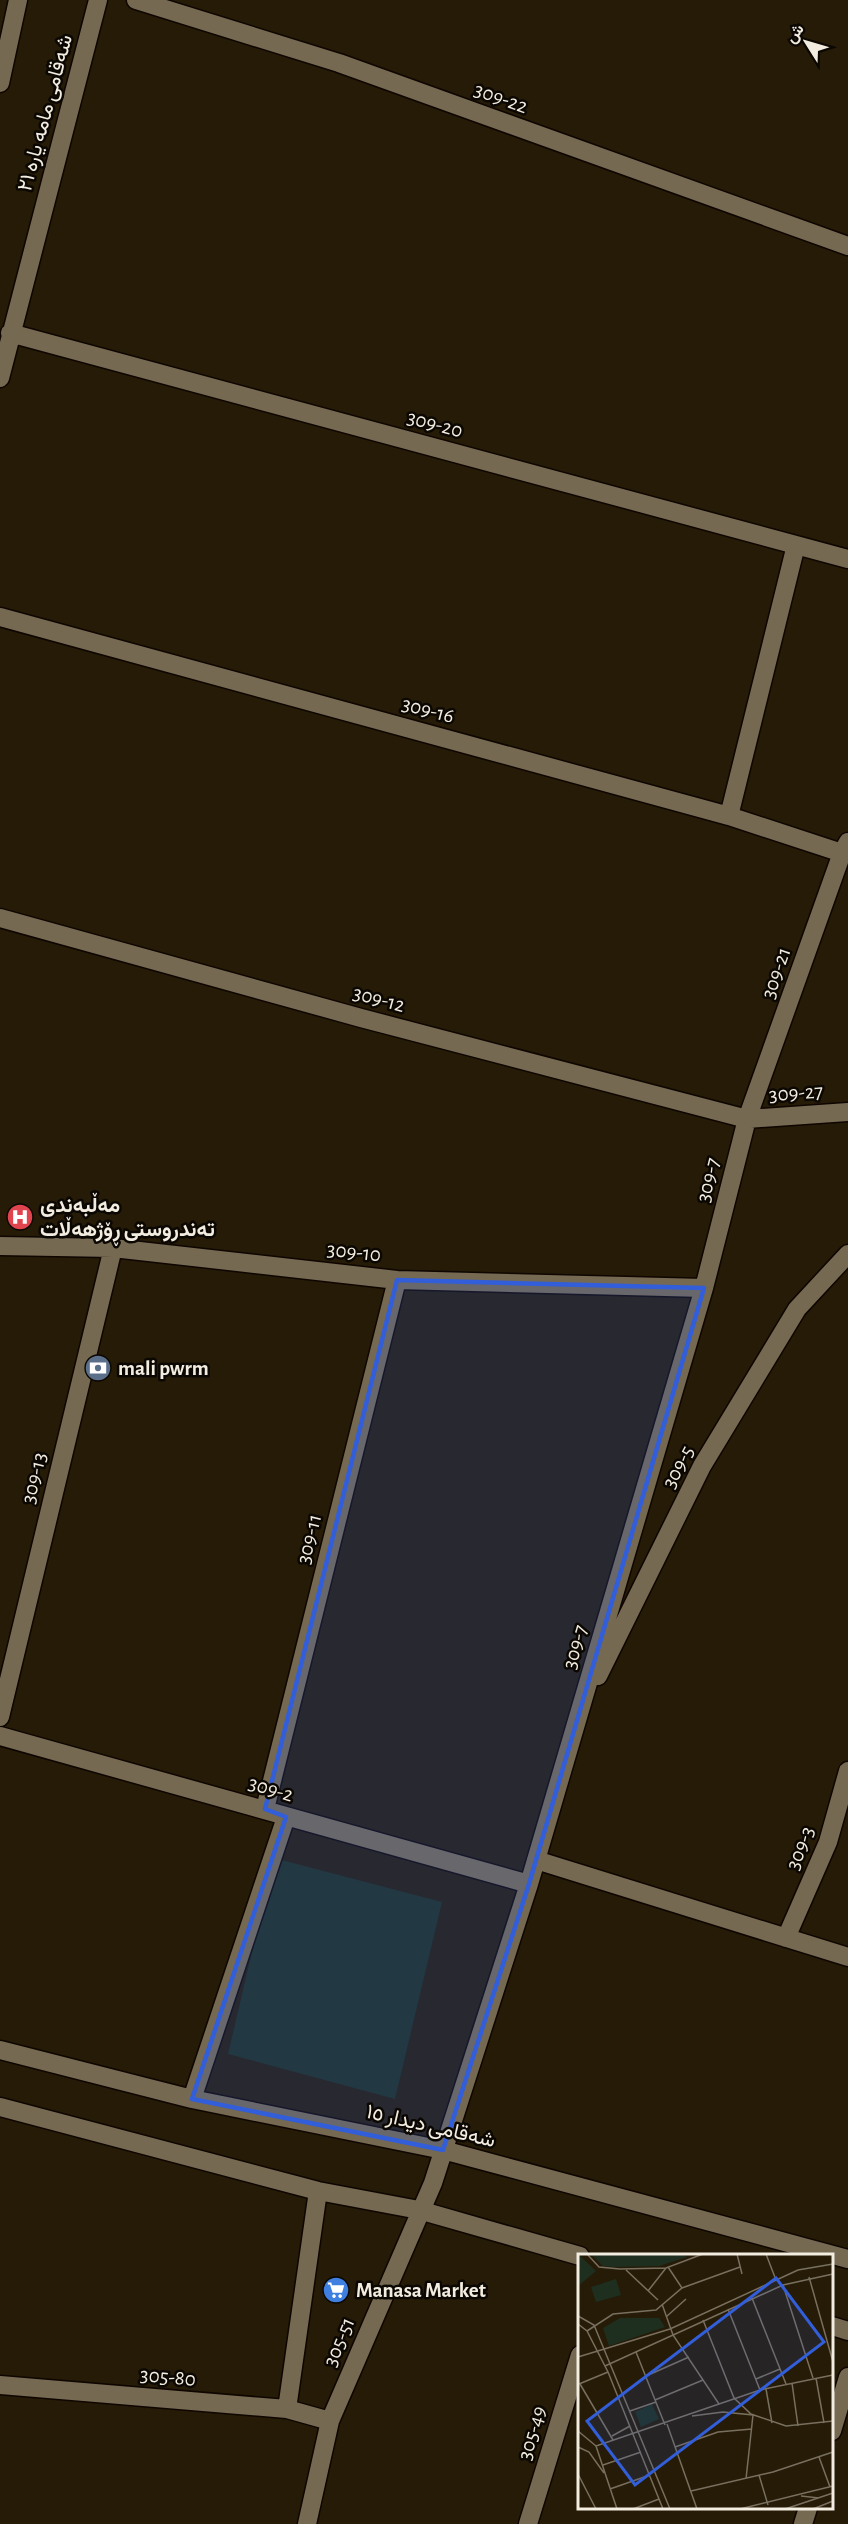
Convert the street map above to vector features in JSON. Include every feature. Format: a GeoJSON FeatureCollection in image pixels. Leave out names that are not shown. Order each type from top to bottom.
{"type":"FeatureCollection","features":[{"type":"Feature","properties":{"kind":"street","name":"شەقامی مامە یارە ٢١"},"geometry":{"type":"LineString","coordinates":[[0,378],[98,0]]}},
{"type":"Feature","properties":{"kind":"street","name":"309-22"},"geometry":{"type":"LineString","coordinates":[[136,0],[339,63],[848,246]]}},
{"type":"Feature","properties":{"kind":"street"},"geometry":{"type":"LineString","coordinates":[[0,83],[11,9]]}},
{"type":"Feature","properties":{"kind":"street","name":"309-20"},"geometry":{"type":"LineString","coordinates":[[10,333],[848,559]]}},
{"type":"Feature","properties":{"kind":"street"},"geometry":{"type":"LineString","coordinates":[[729,816],[796,544]]}},
{"type":"Feature","properties":{"kind":"street","name":"309-16"},"geometry":{"type":"LineString","coordinates":[[0,617],[845,847]]}},
{"type":"Feature","properties":{"kind":"street","name":"309-21"},"geometry":{"type":"LineString","coordinates":[[747,1119],[845,847]]}},
{"type":"Feature","properties":{"kind":"street","name":"309-12"},"geometry":{"type":"LineString","coordinates":[[0,918],[361,1018],[747,1119]]}},
{"type":"Feature","properties":{"kind":"street","name":"309-27"},"geometry":{"type":"LineString","coordinates":[[747,1119],[848,1112]]}},
{"type":"Feature","properties":{"kind":"street","name":"309-7"},"geometry":{"type":"LineString","coordinates":[[433,2183],[529,1884],[704,1288],[747,1119]]}},
{"type":"Feature","properties":{"kind":"street","name":"309-10"},"geometry":{"type":"LineString","coordinates":[[0,1246],[113,1248],[397,1280],[704,1288]]}},
{"type":"Feature","properties":{"kind":"street","name":"309-13"},"geometry":{"type":"LineString","coordinates":[[0,1717],[113,1248]]}},
{"type":"Feature","properties":{"kind":"street","name":"309-5"},"geometry":{"type":"LineString","coordinates":[[577,1719],[702,1466],[797,1309],[848,1254]]}},
{"type":"Feature","properties":{"kind":"street","name":"309-11"},"geometry":{"type":"LineString","coordinates":[[265,1809],[397,1280]]}},
{"type":"Feature","properties":{"kind":"street","name":"309-2"},"geometry":{"type":"LineString","coordinates":[[0,1736],[529,1884]]}},
{"type":"Feature","properties":{"kind":"street","name":"309-3"},"geometry":{"type":"LineString","coordinates":[[786,1938],[828,1842],[848,1771]]}},
{"type":"Feature","properties":{"kind":"street"},"geometry":{"type":"LineString","coordinates":[[192,2099],[286,1817]]}},
{"type":"Feature","properties":{"kind":"street"},"geometry":{"type":"LineString","coordinates":[[536,1860],[848,1957]]}},
{"type":"Feature","properties":{"kind":"street","name":"شەقامی دیدار ١٥"},"geometry":{"type":"LineString","coordinates":[[0,2050],[192,2099],[443,2150],[829,2254]]}},
{"type":"Feature","properties":{"kind":"street"},"geometry":{"type":"LineString","coordinates":[[0,2107],[318,2191],[419,2210],[578,2256]]}},
{"type":"Feature","properties":{"kind":"street","name":"305-51"},"geometry":{"type":"LineString","coordinates":[[308,2524],[330,2421],[419,2210],[433,2183]]}},
{"type":"Feature","properties":{"kind":"street"},"geometry":{"type":"LineString","coordinates":[[286,2409],[318,2191]]}},
{"type":"Feature","properties":{"kind":"street","name":"شەقامی دیدار ١٥"},"geometry":{"type":"LineString","coordinates":[[833,2255],[848,2259]]}},
{"type":"Feature","properties":{"kind":"street"},"geometry":{"type":"LineString","coordinates":[[833,2327],[848,2331]]}},
{"type":"Feature","properties":{"kind":"street","name":"305-49"},"geometry":{"type":"LineString","coordinates":[[528,2524],[578,2358]]}},
{"type":"Feature","properties":{"kind":"street"},"geometry":{"type":"LineString","coordinates":[[833,2425],[848,2377]]}},
{"type":"Feature","properties":{"kind":"street","name":"305-80"},"geometry":{"type":"LineString","coordinates":[[0,2385],[286,2409],[330,2421]]}},
{"type":"Feature","properties":{"kind":"street"},"geometry":{"type":"LineString","coordinates":[[803,2524],[808,2509]]}},
{"type":"Feature","properties":{"kind":"highlighted area"},"geometry":{"type":"Polygon","coordinates":[[[397,1280],[704,1288],[529,1884],[443,2150],[192,2099],[286,1817],[265,1809],[397,1280]]]}},
{"type":"Feature","properties":{"kind":"green space"},"geometry":{"type":"Polygon","coordinates":[[[274,1858],[442,1902],[395,2099],[228,2054],[274,1858]]]}},
{"type":"Feature","properties":{"kind":"place","name":"مەڵبەندی تەندروستی ڕۆژهەڵات"},"geometry":{"type":"Point","coordinates":[20,1217]}},
{"type":"Feature","properties":{"kind":"place","name":"mali pwrm"},"geometry":{"type":"Point","coordinates":[98,1368]}},
{"type":"Feature","properties":{"kind":"place","name":"Manasa Market"},"geometry":{"type":"Point","coordinates":[336,2290]}}]}
